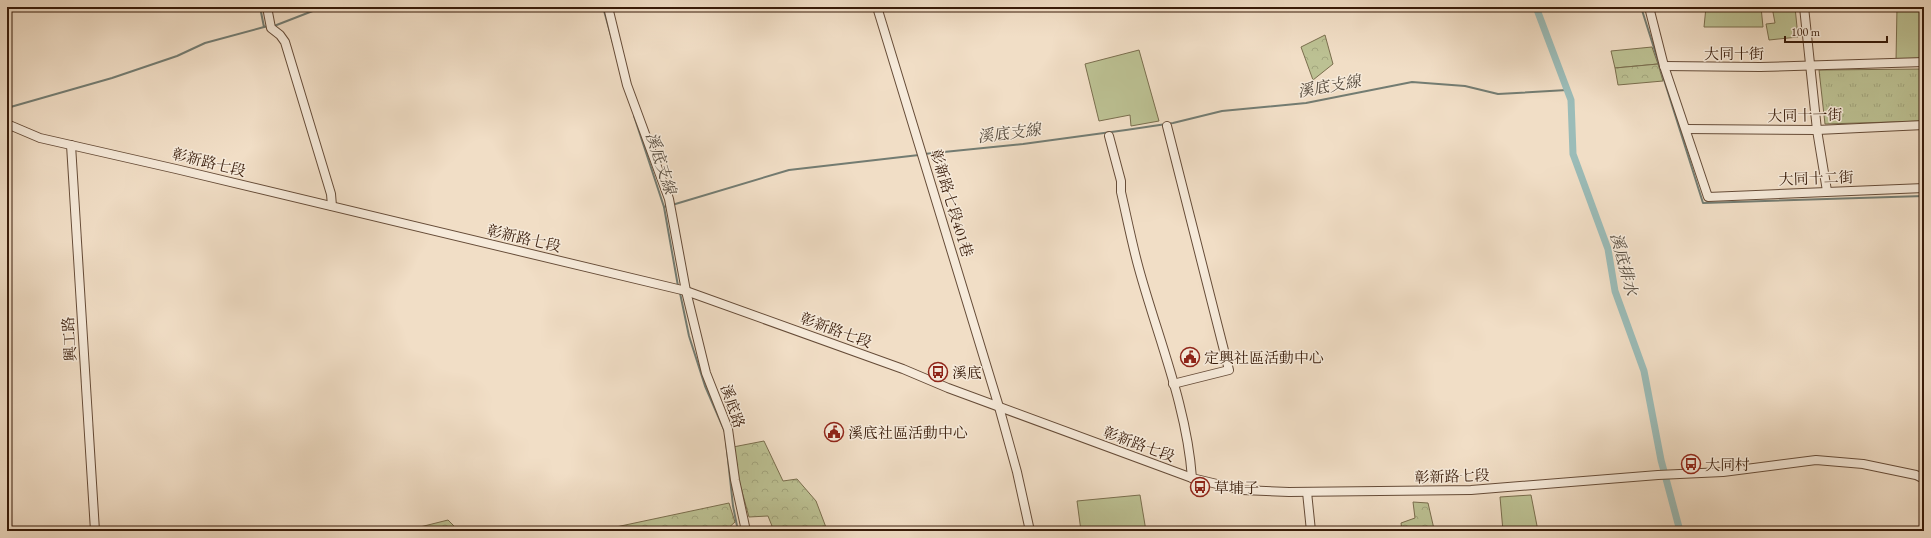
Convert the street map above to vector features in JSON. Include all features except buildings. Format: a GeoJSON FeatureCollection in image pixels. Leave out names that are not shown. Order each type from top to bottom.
{"type":"FeatureCollection","features":[{"type":"Feature","properties":{"kind":"street"},"geometry":{"type":"LineString","coordinates":[[267,7],[271,28],[280,35],[285,42],[331,194],[332,206]]}},
{"type":"Feature","properties":{"kind":"street","name":"溪底路"},"geometry":{"type":"LineString","coordinates":[[608,7],[627,85],[669,199],[686,291],[706,373],[728,429],[735,480],[746,531]]}},
{"type":"Feature","properties":{"kind":"street","name":"彰新路七段401巷"},"geometry":{"type":"LineString","coordinates":[[877,7],[999,407],[1017,472],[1030,531]]}},
{"type":"Feature","properties":{"kind":"street"},"geometry":{"type":"LineString","coordinates":[[1649,7],[1664,66],[1686,129]]}},
{"type":"Feature","properties":{"kind":"street"},"geometry":{"type":"LineString","coordinates":[[1804,7],[1817,130],[1826,191]]}},
{"type":"Feature","properties":{"kind":"street","name":"大同十街"},"geometry":{"type":"LineString","coordinates":[[1664,66],[1760,67],[1924,62]]}},
{"type":"Feature","properties":{"kind":"street","name":"彰新路七段"},"geometry":{"type":"LineString","coordinates":[[7,124],[40,138],[686,291],[903,369],[999,407],[1192,478],[1242,490],[1307,492],[1471,490],[1658,475],[1723,472],[1816,460],[1863,464],[1916,475],[1924,479]]}},
{"type":"Feature","properties":{"kind":"street","name":"大同十一街"},"geometry":{"type":"LineString","coordinates":[[1686,129],[1817,130],[1924,125]]}},
{"type":"Feature","properties":{"kind":"street"},"geometry":{"type":"LineString","coordinates":[[1167,126],[1229,370],[1173,384]]}},
{"type":"Feature","properties":{"kind":"street","name":"大同十二街"},"geometry":{"type":"LineString","coordinates":[[1686,129],[1708,197],[1924,188]]}},
{"type":"Feature","properties":{"kind":"street"},"geometry":{"type":"LineString","coordinates":[[1109,136],[1121,181],[1121,192],[1139,269],[1173,384],[1188,448],[1192,478]]}},
{"type":"Feature","properties":{"kind":"street","name":"興工路"},"geometry":{"type":"LineString","coordinates":[[71,145],[95,531]]}},
{"type":"Feature","properties":{"kind":"street"},"geometry":{"type":"LineString","coordinates":[[1307,492],[1311,531]]}},
{"type":"Feature","properties":{"kind":"green space"},"geometry":{"type":"Polygon","coordinates":[[[1706,7],[1761,7],[1763,27],[1704,27],[1706,7]]]}},
{"type":"Feature","properties":{"kind":"green space"},"geometry":{"type":"Polygon","coordinates":[[[1772,7],[1795,7],[1798,37],[1769,40],[1766,24],[1775,23],[1772,7]]]}},
{"type":"Feature","properties":{"kind":"green space"},"geometry":{"type":"Polygon","coordinates":[[[1897,7],[1924,7],[1924,59],[1896,61],[1897,7]]]}},
{"type":"Feature","properties":{"kind":"green space"},"geometry":{"type":"Polygon","coordinates":[[[1325,35],[1333,64],[1313,80],[1301,47],[1325,35]]]}},
{"type":"Feature","properties":{"kind":"green space"},"geometry":{"type":"Polygon","coordinates":[[[1652,47],[1658,64],[1615,68],[1611,51],[1652,47]]]}},
{"type":"Feature","properties":{"kind":"green space"},"geometry":{"type":"Polygon","coordinates":[[[1139,50],[1159,121],[1131,126],[1130,115],[1099,121],[1085,64],[1139,50]]]}},
{"type":"Feature","properties":{"kind":"green space"},"geometry":{"type":"Polygon","coordinates":[[[1658,64],[1663,81],[1618,85],[1615,68],[1658,64]]]}},
{"type":"Feature","properties":{"kind":"green space"},"geometry":{"type":"Polygon","coordinates":[[[1924,69],[1924,121],[1825,124],[1819,70],[1924,69]]]}},
{"type":"Feature","properties":{"kind":"green space"},"geometry":{"type":"Polygon","coordinates":[[[764,441],[783,481],[797,479],[816,501],[827,530],[774,531],[768,516],[749,517],[733,459],[733,447],[764,441]]]}},
{"type":"Feature","properties":{"kind":"green space"},"geometry":{"type":"Polygon","coordinates":[[[1140,495],[1146,531],[1081,531],[1077,501],[1140,495]]]}},
{"type":"Feature","properties":{"kind":"green space"},"geometry":{"type":"Polygon","coordinates":[[[1531,495],[1538,531],[1503,531],[1500,497],[1531,495]]]}},
{"type":"Feature","properties":{"kind":"green space"},"geometry":{"type":"Polygon","coordinates":[[[1413,502],[1428,503],[1434,529],[1424,531],[1402,531],[1401,523],[1415,518],[1413,502]]]}},
{"type":"Feature","properties":{"kind":"green space"},"geometry":{"type":"Polygon","coordinates":[[[729,503],[735,522],[725,531],[597,531],[729,503]]]}},
{"type":"Feature","properties":{"kind":"green space"},"geometry":{"type":"Polygon","coordinates":[[[448,520],[459,531],[404,531],[448,520]]]}},
{"type":"Feature","properties":{"kind":"waterway","name":"溪底支線"},"geometry":{"type":"LineString","coordinates":[[260,7],[264,27],[269,26]]}},
{"type":"Feature","properties":{"kind":"waterway","name":"溪底支線"},"geometry":{"type":"LineString","coordinates":[[274,26],[323,7]]}},
{"type":"Feature","properties":{"kind":"waterway","name":"溪底支線"},"geometry":{"type":"LineString","coordinates":[[603,7],[613,43]]}},
{"type":"Feature","properties":{"kind":"waterway","name":"溪底排水"},"geometry":{"type":"LineString","coordinates":[[734,8],[739,7]]}},
{"type":"Feature","properties":{"kind":"waterway","name":"溪底排水"},"geometry":{"type":"LineString","coordinates":[[1536,7],[1571,100],[1573,154],[1608,249],[1615,291],[1644,371],[1661,460],[1680,531]]}},
{"type":"Feature","properties":{"kind":"waterway"},"geometry":{"type":"LineString","coordinates":[[1641,7],[1703,203],[1924,196]]}},
{"type":"Feature","properties":{"kind":"waterway"},"geometry":{"type":"LineString","coordinates":[[7,108],[112,78],[177,56],[205,43],[264,27]]}},
{"type":"Feature","properties":{"kind":"waterway","name":"溪底支線"},"geometry":{"type":"LineString","coordinates":[[924,154],[1023,144],[1126,130],[1173,123],[1222,111],[1306,103],[1412,82],[1465,86],[1498,94],[1567,90]]}},
{"type":"Feature","properties":{"kind":"waterway","name":"溪底支線"},"geometry":{"type":"LineString","coordinates":[[634,116],[664,207],[667,206]]}},
{"type":"Feature","properties":{"kind":"waterway","name":"溪底支線"},"geometry":{"type":"LineString","coordinates":[[672,205],[789,170],[919,155]]}},
{"type":"Feature","properties":{"kind":"waterway"},"geometry":{"type":"LineString","coordinates":[[664,207],[678,286]]}},
{"type":"Feature","properties":{"kind":"waterway"},"geometry":{"type":"LineString","coordinates":[[680,293],[689,336],[705,386],[725,432],[733,506],[738,531]]}},
{"type":"Feature","properties":{"kind":"place","name":"定興社區活動中心"},"geometry":{"type":"Point","coordinates":[1190,357]}},
{"type":"Feature","properties":{"kind":"place","name":"溪底"},"geometry":{"type":"Point","coordinates":[938,372]}},
{"type":"Feature","properties":{"kind":"place","name":"溪底社區活動中心"},"geometry":{"type":"Point","coordinates":[834,432]}},
{"type":"Feature","properties":{"kind":"place","name":"大同村"},"geometry":{"type":"Point","coordinates":[1691,464]}},
{"type":"Feature","properties":{"kind":"place","name":"草埔子"},"geometry":{"type":"Point","coordinates":[1200,487]}}]}
